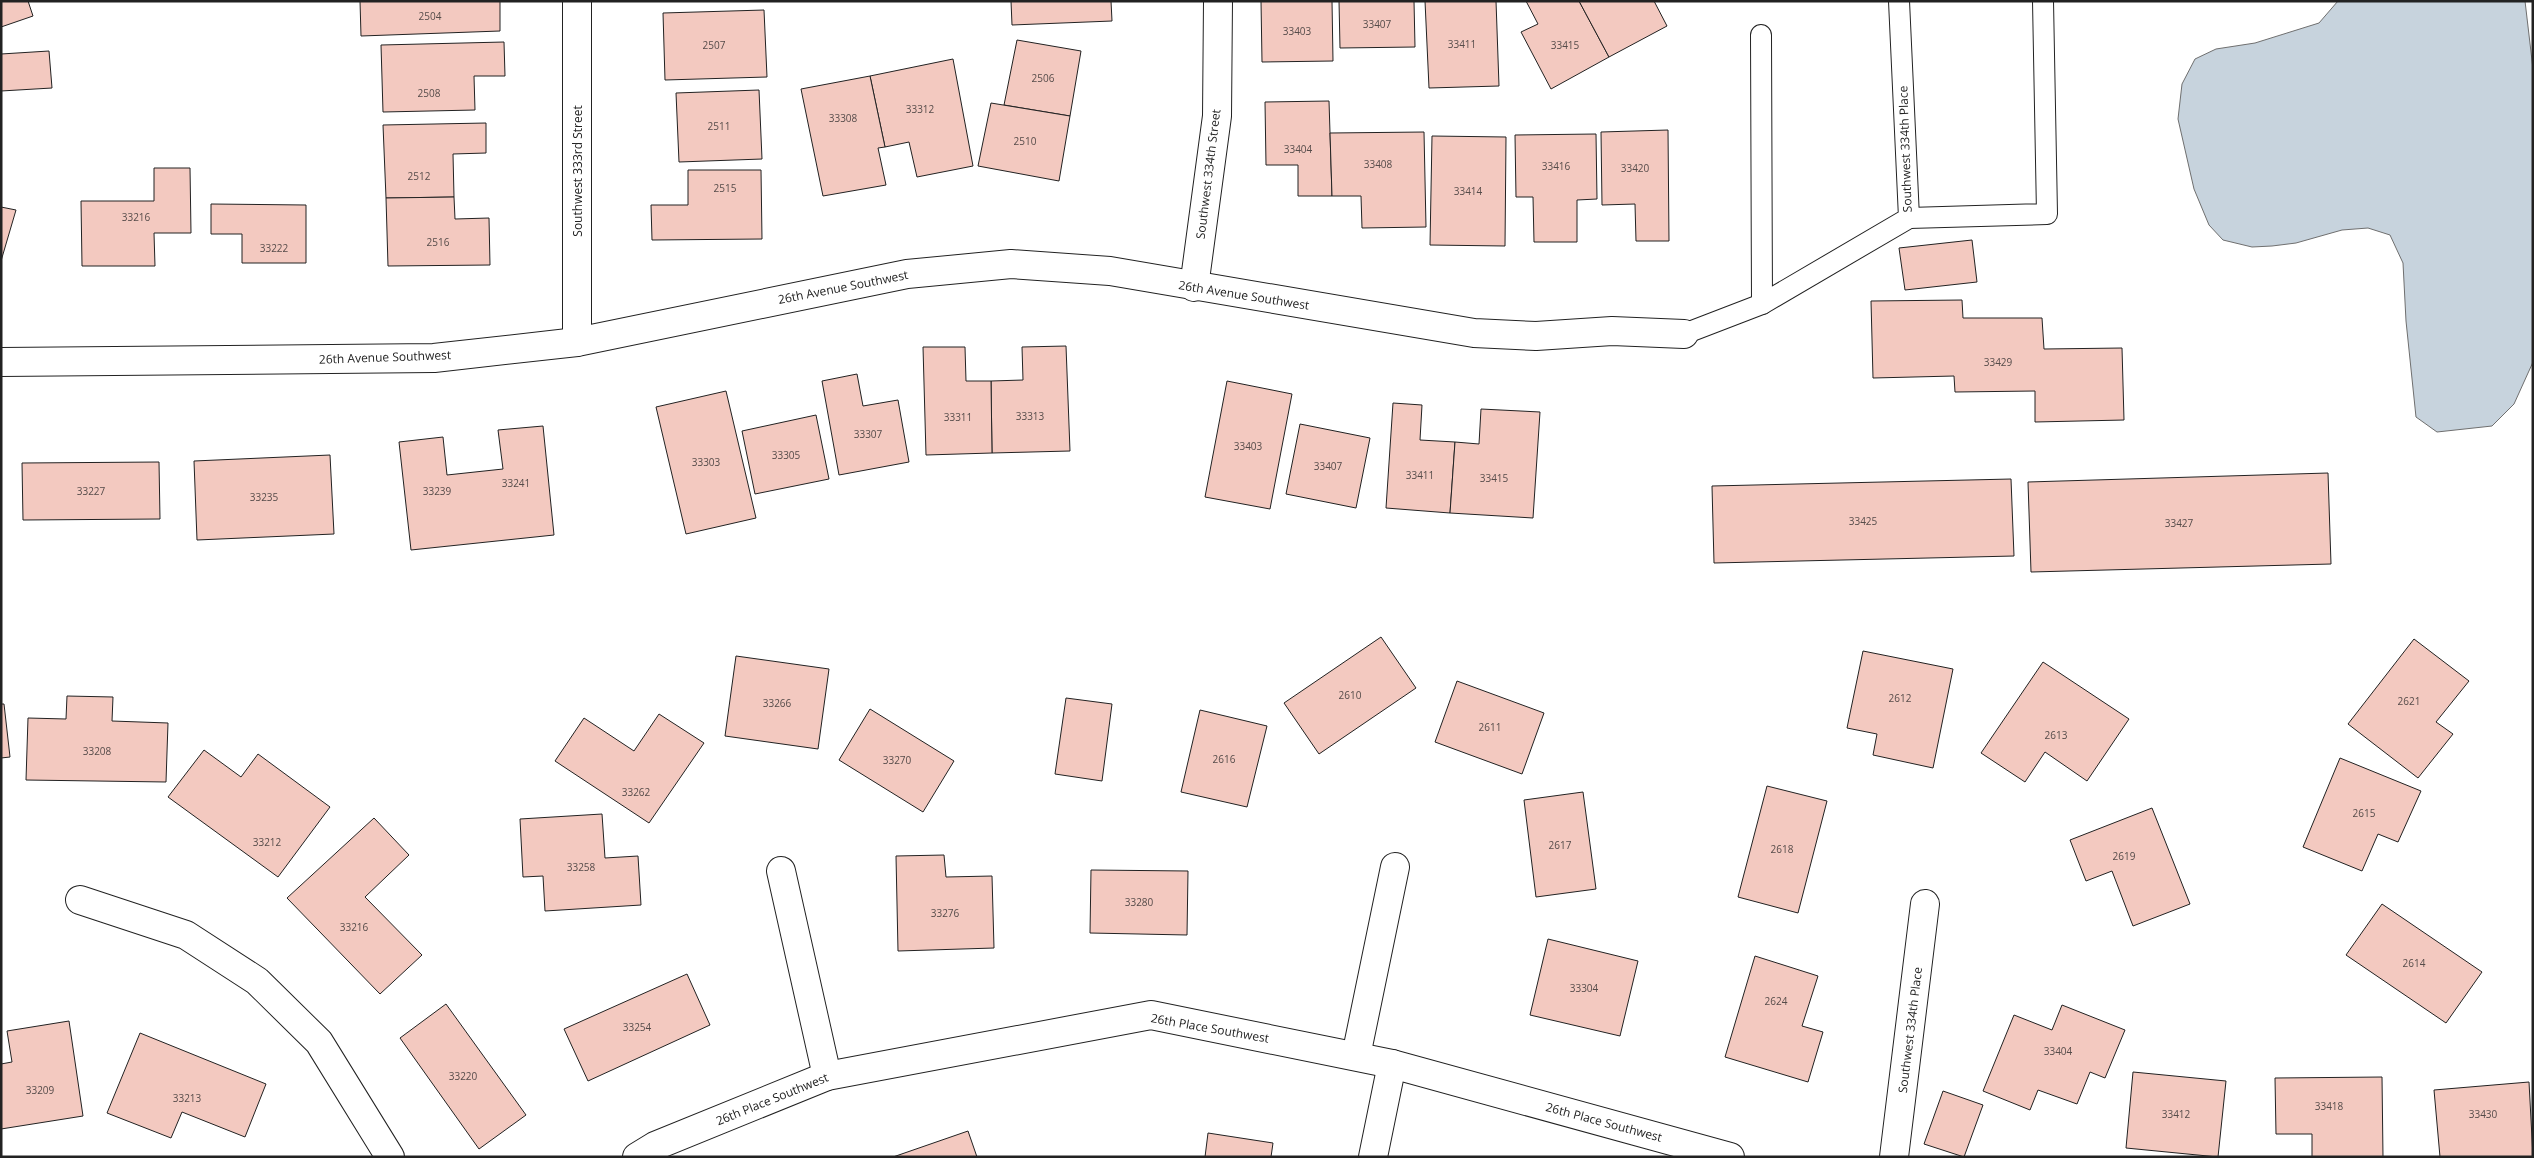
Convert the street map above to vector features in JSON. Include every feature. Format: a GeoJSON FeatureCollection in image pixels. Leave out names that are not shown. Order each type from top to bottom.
{"type":"FeatureCollection","features":[{"type":"Feature","properties":{"kind":"street","name":"Southwest 333rd Street"},"geometry":{"type":"LineString","coordinates":[[577,1],[577,342]]}},
{"type":"Feature","properties":{"kind":"street","name":"Southwest 334th Street"},"geometry":{"type":"LineString","coordinates":[[1194,287],[1217,116],[1218,1]]}},
{"type":"Feature","properties":{"kind":"street","name":"26th Avenue Southwest"},"geometry":{"type":"LineString","coordinates":[[1,362],[434,358],[577,342],[907,274],[1011,264],[1110,271],[1194,287],[1474,333],[1536,336],[1612,332],[1684,334]]}},
{"type":"Feature","properties":{"kind":"street"},"geometry":{"type":"LineString","coordinates":[[1356,1056],[1395,868]]}},
{"type":"Feature","properties":{"kind":"street"},"geometry":{"type":"LineString","coordinates":[[781,871],[827,1076]]}},
{"type":"Feature","properties":{"kind":"street"},"geometry":{"type":"LineString","coordinates":[[80,900],[186,935],[257,981],[319,1042],[390,1157]]}},
{"type":"Feature","properties":{"kind":"street","name":"Southwest 334th Place"},"geometry":{"type":"LineString","coordinates":[[1894,1157],[1926,904]]}},
{"type":"Feature","properties":{"kind":"street","name":"26th Place Southwest"},"geometry":{"type":"LineString","coordinates":[[637,1157],[655,1146],[827,1076],[1151,1015],[1392,1064],[1730,1157]]}},
{"type":"Feature","properties":{"kind":"street"},"geometry":{"type":"LineString","coordinates":[[1373,1157],[1392,1064]]}},
{"type":"Feature","properties":{"kind":"lane","name":"Southwest 334th Place"},"geometry":{"type":"LineString","coordinates":[[1684,334],[1762,304],[1909,218],[1899,1]]}},
{"type":"Feature","properties":{"kind":"lane"},"geometry":{"type":"LineString","coordinates":[[1909,218],[2047,214],[2043,1]]}},
{"type":"Feature","properties":{"kind":"lane"},"geometry":{"type":"LineString","coordinates":[[1761,36],[1762,304]]}},
{"type":"Feature","properties":{"kind":"shaded area"},"geometry":{"type":"Polygon","coordinates":[[[2338,1],[2525,1],[2533,69],[2533,362],[2514,404],[2492,426],[2437,432],[2416,417],[2406,321],[2403,263],[2390,235],[2368,228],[2342,230],[2296,243],[2252,247],[2223,240],[2209,225],[2194,189],[2178,119],[2182,84],[2195,59],[2216,49],[2255,43],[2319,23],[2338,1]]]}},
{"type":"Feature","properties":{"kind":"building"},"geometry":{"type":"Polygon","coordinates":[[[1,1],[28,1],[33,16],[1,27],[1,1]]]}},
{"type":"Feature","properties":{"kind":"building"},"geometry":{"type":"Polygon","coordinates":[[[360,1],[500,1],[500,31],[361,36],[360,1]]]}},
{"type":"Feature","properties":{"kind":"building"},"geometry":{"type":"Polygon","coordinates":[[[1011,1],[1111,1],[1112,21],[1012,25],[1011,1]]]}},
{"type":"Feature","properties":{"kind":"building"},"geometry":{"type":"Polygon","coordinates":[[[1261,1],[1332,1],[1333,61],[1262,62],[1261,1]]]}},
{"type":"Feature","properties":{"kind":"building"},"geometry":{"type":"Polygon","coordinates":[[[1339,1],[1414,1],[1415,47],[1340,48],[1339,1]]]}},
{"type":"Feature","properties":{"kind":"building"},"geometry":{"type":"Polygon","coordinates":[[[1425,1],[1496,1],[1499,86],[1429,88],[1425,1]]]}},
{"type":"Feature","properties":{"kind":"building"},"geometry":{"type":"Polygon","coordinates":[[[1526,1],[1579,1],[1609,57],[1551,89],[1521,32],[1538,24],[1526,1]]]}},
{"type":"Feature","properties":{"kind":"building"},"geometry":{"type":"Polygon","coordinates":[[[1579,1],[1654,1],[1667,26],[1609,57],[1579,1]]]}},
{"type":"Feature","properties":{"kind":"building"},"geometry":{"type":"Polygon","coordinates":[[[764,10],[767,77],[665,80],[663,13],[764,10]]]}},
{"type":"Feature","properties":{"kind":"building"},"geometry":{"type":"Polygon","coordinates":[[[1017,40],[1081,51],[1070,116],[1004,105],[1017,40]]]}},
{"type":"Feature","properties":{"kind":"building"},"geometry":{"type":"Polygon","coordinates":[[[504,42],[505,76],[474,76],[475,110],[383,112],[381,45],[504,42]]]}},
{"type":"Feature","properties":{"kind":"building"},"geometry":{"type":"Polygon","coordinates":[[[49,51],[52,88],[1,91],[1,54],[49,51]]]}},
{"type":"Feature","properties":{"kind":"building"},"geometry":{"type":"Polygon","coordinates":[[[953,59],[973,166],[917,177],[909,142],[885,147],[870,76],[953,59]]]}},
{"type":"Feature","properties":{"kind":"building"},"geometry":{"type":"Polygon","coordinates":[[[870,76],[885,147],[878,148],[886,185],[823,196],[801,89],[870,76]]]}},
{"type":"Feature","properties":{"kind":"building"},"geometry":{"type":"Polygon","coordinates":[[[759,90],[762,159],[679,162],[676,93],[759,90]]]}},
{"type":"Feature","properties":{"kind":"building"},"geometry":{"type":"Polygon","coordinates":[[[1329,101],[1332,196],[1298,196],[1298,165],[1266,165],[1265,102],[1329,101]]]}},
{"type":"Feature","properties":{"kind":"building"},"geometry":{"type":"Polygon","coordinates":[[[991,103],[1070,116],[1059,181],[978,166],[991,103]]]}},
{"type":"Feature","properties":{"kind":"building"},"geometry":{"type":"Polygon","coordinates":[[[486,123],[486,153],[453,154],[454,197],[386,198],[383,125],[486,123]]]}},
{"type":"Feature","properties":{"kind":"building"},"geometry":{"type":"Polygon","coordinates":[[[1668,130],[1669,241],[1636,241],[1635,204],[1602,205],[1601,132],[1668,130]]]}},
{"type":"Feature","properties":{"kind":"building"},"geometry":{"type":"Polygon","coordinates":[[[1424,132],[1426,227],[1362,228],[1361,196],[1332,196],[1330,133],[1424,132]]]}},
{"type":"Feature","properties":{"kind":"building"},"geometry":{"type":"Polygon","coordinates":[[[1596,134],[1597,199],[1577,200],[1577,242],[1534,242],[1533,197],[1516,197],[1515,135],[1596,134]]]}},
{"type":"Feature","properties":{"kind":"building"},"geometry":{"type":"Polygon","coordinates":[[[1432,136],[1506,137],[1505,246],[1430,245],[1432,136]]]}},
{"type":"Feature","properties":{"kind":"building"},"geometry":{"type":"Polygon","coordinates":[[[154,168],[190,168],[191,233],[154,233],[155,266],[82,266],[81,201],[154,201],[154,168]]]}},
{"type":"Feature","properties":{"kind":"building"},"geometry":{"type":"Polygon","coordinates":[[[688,170],[761,170],[762,239],[652,240],[651,205],[688,205],[688,170]]]}},
{"type":"Feature","properties":{"kind":"building"},"geometry":{"type":"Polygon","coordinates":[[[454,197],[455,219],[489,218],[490,265],[388,266],[386,198],[454,197]]]}},
{"type":"Feature","properties":{"kind":"building"},"geometry":{"type":"Polygon","coordinates":[[[211,204],[306,205],[306,263],[242,263],[242,234],[211,234],[211,204]]]}},
{"type":"Feature","properties":{"kind":"building"},"geometry":{"type":"Polygon","coordinates":[[[1,207],[16,210],[1,261],[1,207]]]}},
{"type":"Feature","properties":{"kind":"building"},"geometry":{"type":"Polygon","coordinates":[[[1972,240],[1977,282],[1905,290],[1899,248],[1972,240]]]}},
{"type":"Feature","properties":{"kind":"building"},"geometry":{"type":"Polygon","coordinates":[[[1962,300],[1963,318],[2042,318],[2044,349],[2122,348],[2124,420],[2035,422],[2035,391],[1955,392],[1954,376],[1873,378],[1871,301],[1962,300]]]}},
{"type":"Feature","properties":{"kind":"building"},"geometry":{"type":"Polygon","coordinates":[[[1066,346],[1070,451],[992,453],[991,381],[1023,380],[1022,347],[1066,346]]]}},
{"type":"Feature","properties":{"kind":"building"},"geometry":{"type":"Polygon","coordinates":[[[923,347],[965,347],[966,381],[991,381],[992,453],[926,455],[923,347]]]}},
{"type":"Feature","properties":{"kind":"building"},"geometry":{"type":"Polygon","coordinates":[[[857,374],[863,406],[898,400],[909,462],[839,475],[822,381],[857,374]]]}},
{"type":"Feature","properties":{"kind":"building"},"geometry":{"type":"Polygon","coordinates":[[[1227,381],[1292,394],[1270,509],[1205,497],[1227,381]]]}},
{"type":"Feature","properties":{"kind":"building"},"geometry":{"type":"Polygon","coordinates":[[[726,391],[756,518],[686,534],[656,407],[726,391]]]}},
{"type":"Feature","properties":{"kind":"building"},"geometry":{"type":"Polygon","coordinates":[[[1393,403],[1422,405],[1420,440],[1455,442],[1450,513],[1386,508],[1393,403]]]}},
{"type":"Feature","properties":{"kind":"building"},"geometry":{"type":"Polygon","coordinates":[[[1481,409],[1540,412],[1533,518],[1450,513],[1455,442],[1479,444],[1481,409]]]}},
{"type":"Feature","properties":{"kind":"building"},"geometry":{"type":"Polygon","coordinates":[[[816,415],[829,479],[755,494],[742,431],[816,415]]]}},
{"type":"Feature","properties":{"kind":"building"},"geometry":{"type":"Polygon","coordinates":[[[1300,424],[1370,438],[1356,508],[1286,494],[1300,424]]]}},
{"type":"Feature","properties":{"kind":"building"},"geometry":{"type":"Polygon","coordinates":[[[543,426],[554,535],[411,550],[399,442],[443,437],[447,475],[503,469],[498,430],[543,426]]]}},
{"type":"Feature","properties":{"kind":"building"},"geometry":{"type":"Polygon","coordinates":[[[330,455],[334,534],[197,540],[194,461],[330,455]]]}},
{"type":"Feature","properties":{"kind":"building"},"geometry":{"type":"Polygon","coordinates":[[[159,462],[160,519],[23,520],[22,463],[159,462]]]}},
{"type":"Feature","properties":{"kind":"building"},"geometry":{"type":"Polygon","coordinates":[[[2328,473],[2331,564],[2031,572],[2028,482],[2328,473]]]}},
{"type":"Feature","properties":{"kind":"building"},"geometry":{"type":"Polygon","coordinates":[[[2011,479],[2014,556],[1714,563],[1712,486],[2011,479]]]}},
{"type":"Feature","properties":{"kind":"building"},"geometry":{"type":"Polygon","coordinates":[[[1381,637],[1416,688],[1319,754],[1284,703],[1381,637]]]}},
{"type":"Feature","properties":{"kind":"building"},"geometry":{"type":"Polygon","coordinates":[[[2414,639],[2469,681],[2436,722],[2453,734],[2418,778],[2348,724],[2414,639]]]}},
{"type":"Feature","properties":{"kind":"building"},"geometry":{"type":"Polygon","coordinates":[[[1863,651],[1953,669],[1933,768],[1873,755],[1877,734],[1847,728],[1863,651]]]}},
{"type":"Feature","properties":{"kind":"building"},"geometry":{"type":"Polygon","coordinates":[[[736,656],[829,669],[818,749],[725,736],[736,656]]]}},
{"type":"Feature","properties":{"kind":"building"},"geometry":{"type":"Polygon","coordinates":[[[2043,662],[2129,719],[2087,781],[2045,752],[2025,782],[1981,753],[2043,662]]]}},
{"type":"Feature","properties":{"kind":"building"},"geometry":{"type":"Polygon","coordinates":[[[1457,681],[1544,713],[1522,774],[1435,742],[1457,681]]]}},
{"type":"Feature","properties":{"kind":"building"},"geometry":{"type":"Polygon","coordinates":[[[67,696],[113,697],[112,721],[168,723],[166,782],[26,780],[28,718],[66,719],[67,696]]]}},
{"type":"Feature","properties":{"kind":"building"},"geometry":{"type":"Polygon","coordinates":[[[1066,698],[1112,704],[1102,781],[1055,774],[1066,698]]]}},
{"type":"Feature","properties":{"kind":"building"},"geometry":{"type":"Polygon","coordinates":[[[1,704],[4,704],[10,757],[1,758],[1,704]]]}},
{"type":"Feature","properties":{"kind":"building"},"geometry":{"type":"Polygon","coordinates":[[[870,709],[954,761],[923,812],[839,760],[870,709]]]}},
{"type":"Feature","properties":{"kind":"building"},"geometry":{"type":"Polygon","coordinates":[[[1200,710],[1267,726],[1247,807],[1181,792],[1200,710]]]}},
{"type":"Feature","properties":{"kind":"building"},"geometry":{"type":"Polygon","coordinates":[[[659,714],[704,743],[649,823],[555,761],[584,718],[634,751],[659,714]]]}},
{"type":"Feature","properties":{"kind":"building"},"geometry":{"type":"Polygon","coordinates":[[[204,750],[241,777],[258,754],[330,807],[278,877],[168,797],[204,750]]]}},
{"type":"Feature","properties":{"kind":"building"},"geometry":{"type":"Polygon","coordinates":[[[2340,758],[2421,791],[2398,842],[2378,834],[2362,871],[2303,847],[2340,758]]]}},
{"type":"Feature","properties":{"kind":"building"},"geometry":{"type":"Polygon","coordinates":[[[1767,786],[1827,801],[1798,913],[1738,897],[1767,786]]]}},
{"type":"Feature","properties":{"kind":"building"},"geometry":{"type":"Polygon","coordinates":[[[1583,792],[1596,889],[1536,897],[1524,800],[1583,792]]]}},
{"type":"Feature","properties":{"kind":"building"},"geometry":{"type":"Polygon","coordinates":[[[2152,808],[2190,904],[2133,926],[2112,871],[2086,881],[2070,840],[2152,808]]]}},
{"type":"Feature","properties":{"kind":"building"},"geometry":{"type":"Polygon","coordinates":[[[602,814],[605,858],[638,856],[641,905],[545,911],[543,876],[523,877],[520,819],[602,814]]]}},
{"type":"Feature","properties":{"kind":"building"},"geometry":{"type":"Polygon","coordinates":[[[374,818],[409,855],[365,897],[422,955],[380,994],[287,898],[374,818]]]}},
{"type":"Feature","properties":{"kind":"building"},"geometry":{"type":"Polygon","coordinates":[[[944,855],[946,877],[992,876],[994,948],[898,951],[896,856],[944,855]]]}},
{"type":"Feature","properties":{"kind":"building"},"geometry":{"type":"Polygon","coordinates":[[[1091,870],[1188,871],[1187,935],[1090,933],[1091,870]]]}},
{"type":"Feature","properties":{"kind":"building"},"geometry":{"type":"Polygon","coordinates":[[[2382,904],[2482,972],[2446,1023],[2346,955],[2382,904]]]}},
{"type":"Feature","properties":{"kind":"building"},"geometry":{"type":"Polygon","coordinates":[[[1548,939],[1638,961],[1620,1036],[1530,1015],[1548,939]]]}},
{"type":"Feature","properties":{"kind":"building"},"geometry":{"type":"Polygon","coordinates":[[[1755,956],[1818,976],[1802,1026],[1823,1032],[1808,1082],[1725,1057],[1755,956]]]}},
{"type":"Feature","properties":{"kind":"building"},"geometry":{"type":"Polygon","coordinates":[[[687,974],[710,1025],[588,1081],[564,1029],[687,974]]]}},
{"type":"Feature","properties":{"kind":"building"},"geometry":{"type":"Polygon","coordinates":[[[446,1004],[526,1115],[479,1149],[400,1038],[446,1004]]]}},
{"type":"Feature","properties":{"kind":"building"},"geometry":{"type":"Polygon","coordinates":[[[2062,1005],[2125,1030],[2105,1078],[2090,1072],[2077,1104],[2038,1090],[2030,1110],[1983,1091],[2014,1015],[2052,1030],[2062,1005]]]}},
{"type":"Feature","properties":{"kind":"building"},"geometry":{"type":"Polygon","coordinates":[[[69,1021],[83,1116],[1,1129],[1,1064],[12,1062],[7,1031],[69,1021]]]}},
{"type":"Feature","properties":{"kind":"building"},"geometry":{"type":"Polygon","coordinates":[[[140,1033],[266,1084],[245,1137],[182,1112],[171,1138],[107,1113],[140,1033]]]}},
{"type":"Feature","properties":{"kind":"building"},"geometry":{"type":"Polygon","coordinates":[[[2133,1072],[2226,1081],[2218,1157],[2126,1148],[2133,1072]]]}},
{"type":"Feature","properties":{"kind":"building"},"geometry":{"type":"Polygon","coordinates":[[[2382,1077],[2383,1157],[2312,1157],[2312,1134],[2276,1134],[2275,1078],[2382,1077]]]}},
{"type":"Feature","properties":{"kind":"building"},"geometry":{"type":"Polygon","coordinates":[[[2529,1082],[2533,1157],[2440,1157],[2434,1090],[2529,1082]]]}},
{"type":"Feature","properties":{"kind":"building"},"geometry":{"type":"Polygon","coordinates":[[[1943,1091],[1983,1105],[1964,1157],[1924,1144],[1943,1091]]]}},
{"type":"Feature","properties":{"kind":"building"},"geometry":{"type":"Polygon","coordinates":[[[968,1131],[977,1157],[893,1157],[968,1131]]]}},
{"type":"Feature","properties":{"kind":"building"},"geometry":{"type":"Polygon","coordinates":[[[1208,1133],[1273,1143],[1271,1157],[1205,1157],[1208,1133]]]}}]}
